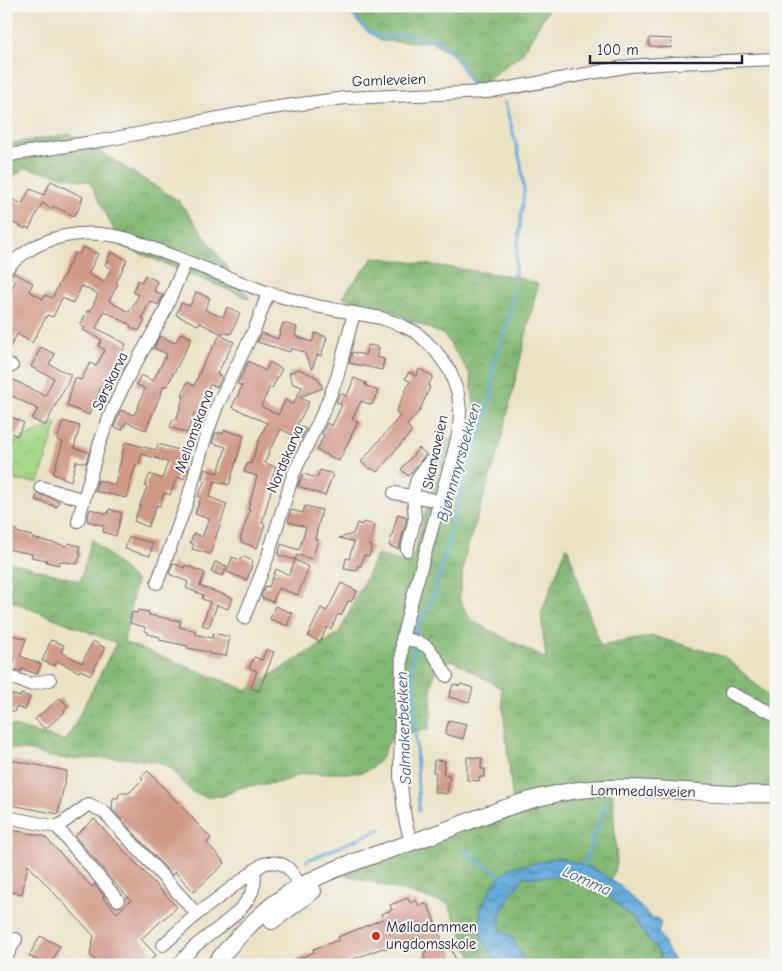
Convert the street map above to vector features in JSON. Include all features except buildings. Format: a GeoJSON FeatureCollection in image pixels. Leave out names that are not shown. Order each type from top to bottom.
{"type":"FeatureCollection","features":[{"type":"Feature","properties":{"kind":"main road","name":"Lommedalsveien"},"geometry":{"type":"LineString","coordinates":[[215,965],[302,891],[371,857],[533,799],[565,792],[612,788],[734,794],[776,794]]}},
{"type":"Feature","properties":{"kind":"street","name":"Gamleveien"},"geometry":{"type":"LineString","coordinates":[[6,157],[106,140],[264,109],[336,99],[487,92],[630,66],[776,59]]}},
{"type":"Feature","properties":{"kind":"street","name":"Skarvaveien"},"geometry":{"type":"LineString","coordinates":[[6,268],[31,248],[60,237],[88,232],[114,235],[129,238],[268,293],[316,306],[380,318],[401,324],[417,333],[436,350],[450,371],[458,394],[460,410],[459,430],[402,639],[400,776],[406,825],[411,843]]}},
{"type":"Feature","properties":{"kind":"street","name":"Sørskarva"},"geometry":{"type":"LineString","coordinates":[[78,521],[99,445],[112,410],[129,374],[162,315],[186,261]]}},
{"type":"Feature","properties":{"kind":"street","name":"Mellomskarva"},"geometry":{"type":"LineString","coordinates":[[157,583],[186,505],[204,442],[217,406],[256,326],[268,293]]}},
{"type":"Feature","properties":{"kind":"street","name":"Nordskarva"},"geometry":{"type":"LineString","coordinates":[[244,618],[267,559],[293,475],[337,378],[354,313]]}},
{"type":"Feature","properties":{"kind":"street"},"geometry":{"type":"LineString","coordinates":[[406,550],[415,518],[413,496],[418,477],[429,462]]}},
{"type":"Feature","properties":{"kind":"street"},"geometry":{"type":"LineString","coordinates":[[41,487],[84,500]]}},
{"type":"Feature","properties":{"kind":"street"},"geometry":{"type":"LineString","coordinates":[[394,493],[440,501]]}},
{"type":"Feature","properties":{"kind":"street"},"geometry":{"type":"LineString","coordinates":[[402,639],[422,642],[433,654],[447,676]]}},
{"type":"Feature","properties":{"kind":"street"},"geometry":{"type":"LineString","coordinates":[[6,676],[30,684],[50,680]]}},
{"type":"Feature","properties":{"kind":"street"},"geometry":{"type":"LineString","coordinates":[[730,693],[776,716]]}},
{"type":"Feature","properties":{"kind":"street"},"geometry":{"type":"LineString","coordinates":[[57,827],[89,804],[106,813],[197,914]]}},
{"type":"Feature","properties":{"kind":"street"},"geometry":{"type":"LineString","coordinates":[[6,817],[57,827],[118,900]]}},
{"type":"Feature","properties":{"kind":"street"},"geometry":{"type":"LineString","coordinates":[[163,944],[197,914],[263,864],[273,861],[282,863],[292,873],[302,891]]}},
{"type":"Feature","properties":{"kind":"street"},"geometry":{"type":"LineString","coordinates":[[178,965],[193,948],[240,910],[254,887],[256,876],[254,870]]}},
{"type":"Feature","properties":{"kind":"street"},"geometry":{"type":"LineString","coordinates":[[6,958],[16,940]]}},
{"type":"Feature","properties":{"kind":"green space"},"geometry":{"type":"Polygon","coordinates":[[[343,6],[550,6],[522,54],[474,89],[453,55],[430,42],[380,41],[343,6]]]}},
{"type":"Feature","properties":{"kind":"green space"},"geometry":{"type":"Polygon","coordinates":[[[71,134],[179,201],[250,299],[122,246],[90,182],[25,168],[6,182],[6,144],[71,134]]]}},
{"type":"Feature","properties":{"kind":"green space"},"geometry":{"type":"Polygon","coordinates":[[[374,257],[518,277],[538,284],[500,446],[465,555],[459,599],[472,621],[546,659],[541,614],[567,546],[600,646],[653,636],[725,657],[776,702],[776,794],[612,788],[617,864],[606,894],[630,917],[656,948],[661,965],[475,965],[448,904],[343,874],[513,805],[501,688],[452,660],[436,666],[431,692],[432,713],[428,730],[397,735],[388,744],[376,764],[360,773],[302,774],[282,782],[242,787],[223,796],[206,797],[192,792],[172,769],[158,762],[126,758],[69,759],[6,748],[6,724],[66,741],[116,643],[8,600],[12,578],[6,576],[6,561],[80,581],[92,539],[136,581],[124,642],[247,690],[339,633],[377,555],[411,564],[447,438],[478,437],[470,374],[444,335],[390,311],[342,297],[374,257]]]}},
{"type":"Feature","properties":{"kind":"green space"},"geometry":{"type":"Polygon","coordinates":[[[57,423],[39,482],[16,481],[6,457],[6,446],[57,423]]]}},
{"type":"Feature","properties":{"kind":"water","name":"Lomma"},"geometry":{"type":"Polygon","coordinates":[[[557,857],[595,869],[623,888],[651,918],[657,918],[661,923],[658,932],[676,965],[661,965],[661,956],[635,921],[606,894],[578,880],[556,877],[524,877],[500,914],[500,930],[511,936],[526,963],[530,965],[499,965],[478,929],[481,908],[496,880],[511,867],[557,857]]]}},
{"type":"Feature","properties":{"kind":"waterway","name":"Bjønnmyrsbekken"},"geometry":{"type":"LineString","coordinates":[[344,6],[364,28],[377,36],[387,37],[406,34],[425,42],[434,38],[448,48],[471,84],[479,85],[487,82],[492,86]]}},
{"type":"Feature","properties":{"kind":"waterway","name":"Bjønnmyrsbekken"},"geometry":{"type":"LineString","coordinates":[[505,103],[521,164],[524,191],[514,279]]}},
{"type":"Feature","properties":{"kind":"waterway","name":"Bjønnmyrsbekken"},"geometry":{"type":"LineString","coordinates":[[414,635],[434,594],[467,471],[480,438],[492,392],[493,365],[510,316],[513,292]]}},
{"type":"Feature","properties":{"kind":"waterway","name":"Salmakerbekken"},"geometry":{"type":"LineString","coordinates":[[415,645],[412,660],[419,811]]}},
{"type":"Feature","properties":{"kind":"waterway","name":"Lomma"},"geometry":{"type":"LineString","coordinates":[[582,869],[607,801]]}},
{"type":"Feature","properties":{"kind":"waterway"},"geometry":{"type":"LineString","coordinates":[[306,861],[381,829]]}},
{"type":"Feature","properties":{"kind":"waterway","name":"Salmakerbekken"},"geometry":{"type":"LineString","coordinates":[[465,852],[495,871],[503,879]]}},
{"type":"Feature","properties":{"kind":"place","name":"Mølladammen ungdomsskole"},"geometry":{"type":"Point","coordinates":[376,936]}}]}
